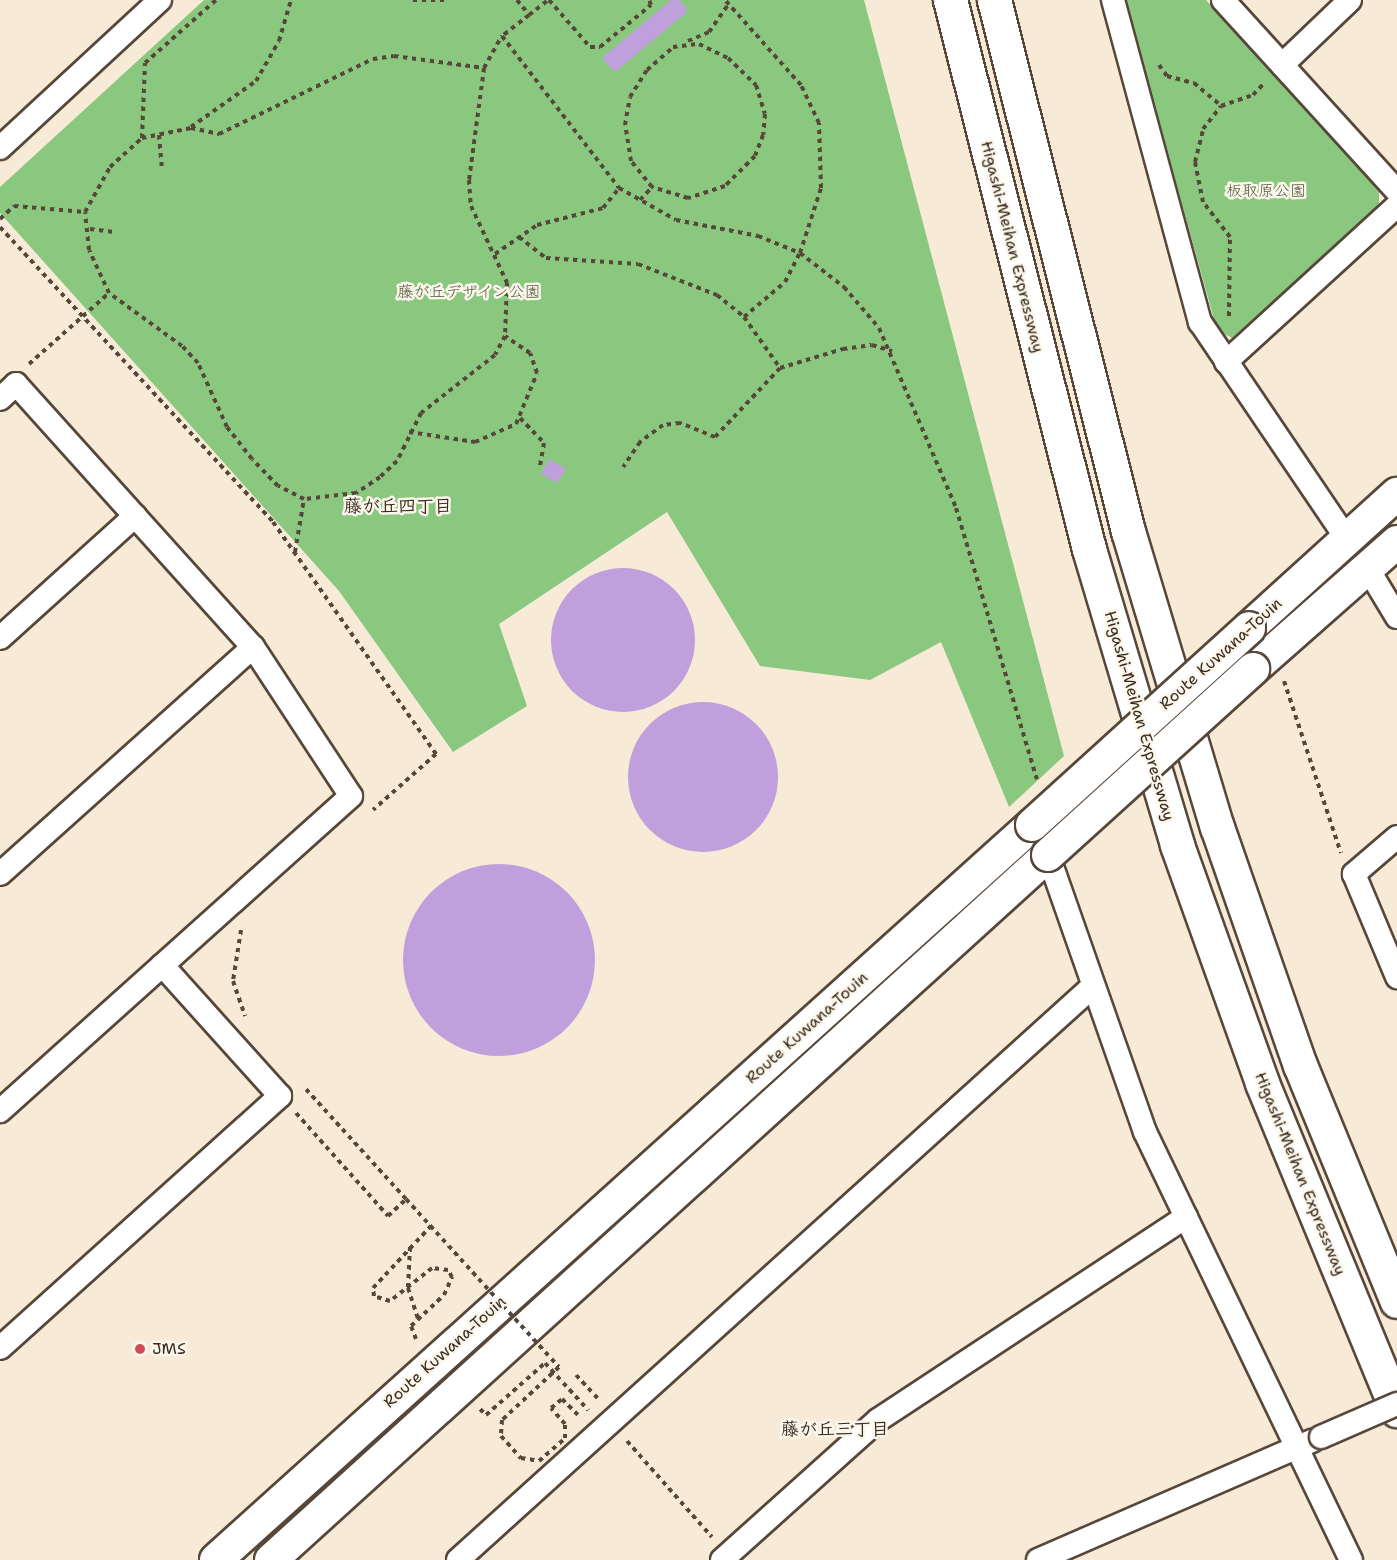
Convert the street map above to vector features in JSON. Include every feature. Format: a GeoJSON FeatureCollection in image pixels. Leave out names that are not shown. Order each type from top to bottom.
{"type":"FeatureCollection","features":[{"type":"Feature","properties":{"kind":"highway","name":"Higashi-Meihan Expressway"},"geometry":{"type":"LineString","coordinates":[[950,0],[1089,549],[1177,845],[1262,1083],[1397,1410]]}},
{"type":"Feature","properties":{"kind":"highway"},"geometry":{"type":"LineString","coordinates":[[994,0],[1128,531],[1217,827],[1300,1065],[1397,1300]]}},
{"type":"Feature","properties":{"kind":"main road","name":"Route Kuwana-Touin"},"geometry":{"type":"LineString","coordinates":[[216,1560],[1397,495]]}},
{"type":"Feature","properties":{"kind":"main road","name":"Route Kuwana-Touin"},"geometry":{"type":"LineString","coordinates":[[271,1560],[1048,855],[1267,673],[1397,542]]}},
{"type":"Feature","properties":{"kind":"main road"},"geometry":{"type":"LineString","coordinates":[[248,1560],[300,1514],[339,1496]]}},
{"type":"Feature","properties":{"kind":"street"},"geometry":{"type":"LineString","coordinates":[[0,148],[160,0]]}},
{"type":"Feature","properties":{"kind":"street"},"geometry":{"type":"LineString","coordinates":[[1113,0],[1200,322],[1347,539]]}},
{"type":"Feature","properties":{"kind":"street"},"geometry":{"type":"LineString","coordinates":[[1223,0],[1397,191]]}},
{"type":"Feature","properties":{"kind":"street"},"geometry":{"type":"LineString","coordinates":[[1282,65],[1350,0]]}},
{"type":"Feature","properties":{"kind":"street"},"geometry":{"type":"LineString","coordinates":[[1226,362],[1397,206]]}},
{"type":"Feature","properties":{"kind":"street"},"geometry":{"type":"LineString","coordinates":[[0,1111],[351,796],[253,646],[135,516],[8,391]]}},
{"type":"Feature","properties":{"kind":"street"},"geometry":{"type":"LineString","coordinates":[[0,638],[135,516]]}},
{"type":"Feature","properties":{"kind":"street"},"geometry":{"type":"LineString","coordinates":[[1368,569],[1397,616]]}},
{"type":"Feature","properties":{"kind":"street"},"geometry":{"type":"LineString","coordinates":[[0,874],[253,646]]}},
{"type":"Feature","properties":{"kind":"street"},"geometry":{"type":"LineString","coordinates":[[1397,837],[1354,874],[1397,976]]}},
{"type":"Feature","properties":{"kind":"street"},"geometry":{"type":"LineString","coordinates":[[1048,855],[1145,1132],[1299,1447],[1351,1560]]}},
{"type":"Feature","properties":{"kind":"street"},"geometry":{"type":"LineString","coordinates":[[0,1348],[280,1096],[162,965]]}},
{"type":"Feature","properties":{"kind":"street"},"geometry":{"type":"LineString","coordinates":[[458,1560],[1093,986]]}},
{"type":"Feature","properties":{"kind":"street"},"geometry":{"type":"LineString","coordinates":[[722,1560],[878,1420],[1186,1216]]}},
{"type":"Feature","properties":{"kind":"street"},"geometry":{"type":"LineString","coordinates":[[1038,1560],[1397,1404]]}},
{"type":"Feature","properties":{"kind":"path"},"geometry":{"type":"LineString","coordinates":[[142,138],[145,63],[216,0]]}},
{"type":"Feature","properties":{"kind":"path"},"geometry":{"type":"LineString","coordinates":[[291,0],[279,41],[256,81],[191,128],[142,138],[110,167],[85,212],[90,229],[89,250],[109,292],[198,363],[227,427],[252,459],[278,486],[304,499],[356,493],[397,461],[409,432],[444,390],[495,355],[505,336],[507,283],[471,206],[469,180],[483,68],[502,36],[548,0],[590,47],[600,47],[651,5],[649,0]]}},
{"type":"Feature","properties":{"kind":"path"},"geometry":{"type":"LineString","coordinates":[[413,0],[444,0]]}},
{"type":"Feature","properties":{"kind":"path"},"geometry":{"type":"LineString","coordinates":[[517,0],[529,15]]}},
{"type":"Feature","properties":{"kind":"path"},"geometry":{"type":"LineString","coordinates":[[686,41],[728,58],[756,85],[765,114],[763,135],[755,156],[724,186],[688,198],[652,187],[638,175],[628,150],[630,97],[646,70],[686,41],[709,32],[727,2],[801,85],[819,123],[821,188],[800,253],[785,282],[744,317]]}},
{"type":"Feature","properties":{"kind":"path"},"geometry":{"type":"LineString","coordinates":[[502,36],[619,188],[676,220],[758,236],[800,253],[865,307],[892,351],[956,508],[1041,791]]}},
{"type":"Feature","properties":{"kind":"path"},"geometry":{"type":"LineString","coordinates":[[191,128],[219,134],[373,59],[394,56],[483,68]]}},
{"type":"Feature","properties":{"kind":"path"},"geometry":{"type":"LineString","coordinates":[[1153,56],[1167,76],[1194,83],[1221,106]]}},
{"type":"Feature","properties":{"kind":"path"},"geometry":{"type":"LineString","coordinates":[[1226,362],[1230,237],[1203,202],[1195,162],[1203,129],[1221,106],[1253,95],[1282,65]]}},
{"type":"Feature","properties":{"kind":"path"},"geometry":{"type":"LineString","coordinates":[[159,135],[162,167]]}},
{"type":"Feature","properties":{"kind":"path"},"geometry":{"type":"LineString","coordinates":[[640,200],[652,187]]}},
{"type":"Feature","properties":{"kind":"path"},"geometry":{"type":"LineString","coordinates":[[495,254],[537,225],[603,208],[619,188]]}},
{"type":"Feature","properties":{"kind":"path"},"geometry":{"type":"LineString","coordinates":[[0,219],[14,207],[85,212]]}},
{"type":"Feature","properties":{"kind":"path"},"geometry":{"type":"LineString","coordinates":[[0,227],[295,552],[436,754],[367,816]]}},
{"type":"Feature","properties":{"kind":"path"},"geometry":{"type":"LineString","coordinates":[[90,229],[114,232]]}},
{"type":"Feature","properties":{"kind":"path"},"geometry":{"type":"LineString","coordinates":[[519,237],[546,258],[661,270],[717,295],[744,317],[780,368]]}},
{"type":"Feature","properties":{"kind":"path"},"geometry":{"type":"LineString","coordinates":[[8,391],[29,363],[109,292]]}},
{"type":"Feature","properties":{"kind":"path"},"geometry":{"type":"LineString","coordinates":[[409,432],[475,442],[502,433],[520,418],[537,373],[530,353],[505,336]]}},
{"type":"Feature","properties":{"kind":"path"},"geometry":{"type":"LineString","coordinates":[[623,467],[640,442],[663,425],[680,423],[715,437],[780,368],[843,349],[872,345],[892,351]]}},
{"type":"Feature","properties":{"kind":"path"},"geometry":{"type":"LineString","coordinates":[[520,418],[544,443],[540,466]]}},
{"type":"Feature","properties":{"kind":"path"},"geometry":{"type":"LineString","coordinates":[[295,552],[304,499]]}},
{"type":"Feature","properties":{"kind":"path"},"geometry":{"type":"LineString","coordinates":[[1267,673],[1341,855],[1354,874]]}},
{"type":"Feature","properties":{"kind":"path"},"geometry":{"type":"LineString","coordinates":[[247,923],[233,958],[233,981],[248,1021]]}},
{"type":"Feature","properties":{"kind":"path"},"geometry":{"type":"LineString","coordinates":[[302,1084],[559,1367],[502,1420],[501,1436],[520,1458],[539,1461],[565,1438],[565,1424],[551,1408],[562,1399],[587,1425]]}},
{"type":"Feature","properties":{"kind":"path"},"geometry":{"type":"LineString","coordinates":[[280,1096],[388,1216],[406,1199]]}},
{"type":"Feature","properties":{"kind":"path"},"geometry":{"type":"LineString","coordinates":[[419,1346],[411,1326],[444,1295],[452,1277],[441,1266],[432,1268],[390,1301],[374,1296],[373,1288],[431,1226]]}},
{"type":"Feature","properties":{"kind":"path"},"geometry":{"type":"LineString","coordinates":[[410,1247],[408,1288],[418,1319]]}},
{"type":"Feature","properties":{"kind":"path"},"geometry":{"type":"LineString","coordinates":[[576,1376],[606,1409]]}},
{"type":"Feature","properties":{"kind":"green space","name":"藤が丘デザイン公園"},"geometry":{"type":"Polygon","coordinates":[[[204,0],[864,0],[1064,756],[1009,807],[941,642],[870,680],[760,666],[667,512],[499,624],[527,706],[453,752],[339,591],[0,213],[0,187],[204,0]]]}},
{"type":"Feature","properties":{"kind":"green space","name":"板取原公園"},"geometry":{"type":"Polygon","coordinates":[[[1125,0],[1206,0],[1379,189],[1379,206],[1232,338],[1217,330],[1125,0]]]}},
{"type":"Feature","properties":{"kind":"building"},"geometry":{"type":"Polygon","coordinates":[[[671,0],[679,0],[688,11],[615,72],[602,58],[671,0]]]}},
{"type":"Feature","properties":{"kind":"building"},"geometry":{"type":"Polygon","coordinates":[[[549,459],[566,469],[557,483],[541,474],[549,459]]]}},
{"type":"Feature","properties":{"kind":"building"},"geometry":{"type":"Polygon","coordinates":[[[623,568],[651,573],[674,589],[690,612],[695,640],[690,668],[674,691],[651,707],[623,712],[595,707],[572,691],[556,668],[551,640],[556,612],[572,589],[595,573],[623,568]]]}},
{"type":"Feature","properties":{"kind":"building"},"geometry":{"type":"Polygon","coordinates":[[[703,702],[718,703],[732,708],[756,724],[772,748],[777,762],[777,792],[772,806],[756,830],[732,846],[718,851],[703,852],[688,851],[674,846],[650,830],[634,806],[629,792],[628,777],[629,762],[634,748],[650,724],[674,708],[688,703],[703,702]]]}},
{"type":"Feature","properties":{"kind":"building"},"geometry":{"type":"Polygon","coordinates":[[[499,864],[518,866],[536,872],[567,892],[587,923],[593,941],[595,960],[593,979],[587,997],[567,1028],[536,1048],[518,1054],[499,1056],[480,1054],[462,1048],[431,1028],[411,997],[405,979],[403,960],[405,941],[411,923],[431,892],[462,872],[480,866],[499,864]]]}},
{"type":"Feature","properties":{"kind":"place","name":"JMS"},"geometry":{"type":"Point","coordinates":[140,1349]}},
{"type":"Feature","properties":{"kind":"district","name":"藤が丘四丁目"},"geometry":{"type":"Point","coordinates":[398,506]}},
{"type":"Feature","properties":{"kind":"district","name":"藤が丘三丁目"},"geometry":{"type":"Point","coordinates":[835,1429]}}]}
